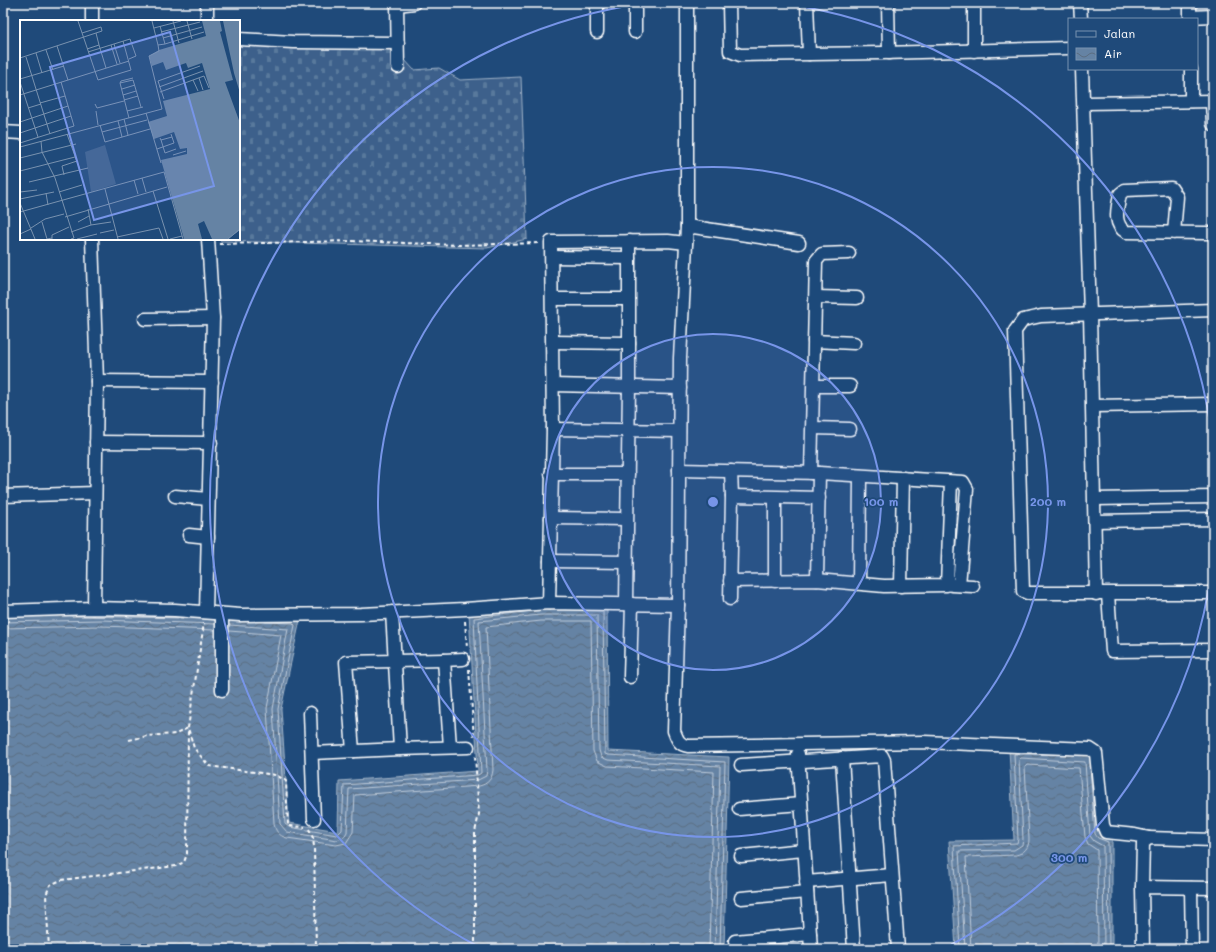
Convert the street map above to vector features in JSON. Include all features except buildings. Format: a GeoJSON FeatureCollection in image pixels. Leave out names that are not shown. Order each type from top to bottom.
{"type":"FeatureCollection","features":[{"type":"Feature","properties":{"kind":"street"},"geometry":{"type":"LineString","coordinates":[[92,3],[92,20]]}},
{"type":"Feature","properties":{"kind":"street"},"geometry":{"type":"LineString","coordinates":[[207,3],[207,20]]}},
{"type":"Feature","properties":{"kind":"street"},"geometry":{"type":"LineString","coordinates":[[398,67],[397,4],[414,3]]}},
{"type":"Feature","properties":{"kind":"street"},"geometry":{"type":"LineString","coordinates":[[597,3],[597,32]]}},
{"type":"Feature","properties":{"kind":"street"},"geometry":{"type":"LineString","coordinates":[[635,3],[635,32]]}},
{"type":"Feature","properties":{"kind":"street"},"geometry":{"type":"LineString","coordinates":[[686,3],[687,226],[680,388],[678,606],[674,731],[678,741],[681,744],[688,746],[924,742],[1090,749],[1096,753],[1103,825],[1106,832],[1136,835],[1148,838],[1213,840]]}},
{"type":"Feature","properties":{"kind":"street"},"geometry":{"type":"LineString","coordinates":[[729,3],[731,52],[740,55],[1068,48]]}},
{"type":"Feature","properties":{"kind":"street"},"geometry":{"type":"LineString","coordinates":[[807,3],[809,54]]}},
{"type":"Feature","properties":{"kind":"street"},"geometry":{"type":"LineString","coordinates":[[888,3],[889,53]]}},
{"type":"Feature","properties":{"kind":"street"},"geometry":{"type":"LineString","coordinates":[[974,3],[974,51]]}},
{"type":"Feature","properties":{"kind":"street"},"geometry":{"type":"LineString","coordinates":[[1080,3],[1080,18]]}},
{"type":"Feature","properties":{"kind":"street"},"geometry":{"type":"LineString","coordinates":[[1190,3],[1190,18],[1213,16]]}},
{"type":"Feature","properties":{"kind":"street"},"geometry":{"type":"LineString","coordinates":[[240,39],[293,42],[398,43]]}},
{"type":"Feature","properties":{"kind":"street"},"geometry":{"type":"LineString","coordinates":[[1082,70],[1085,103],[1093,406],[1096,594]]}},
{"type":"Feature","properties":{"kind":"street"},"geometry":{"type":"LineString","coordinates":[[1191,70],[1191,101]]}},
{"type":"Feature","properties":{"kind":"street"},"geometry":{"type":"LineString","coordinates":[[1085,103],[1212,101],[1213,124]]}},
{"type":"Feature","properties":{"kind":"street"},"geometry":{"type":"LineString","coordinates":[[3,132],[20,133]]}},
{"type":"Feature","properties":{"kind":"street"},"geometry":{"type":"LineString","coordinates":[[1174,233],[1177,197],[1171,188],[1125,190],[1120,194],[1117,223],[1119,228],[1126,232],[1174,233],[1213,233]]}},
{"type":"Feature","properties":{"kind":"street"},"geometry":{"type":"LineString","coordinates":[[687,226],[799,244]]}},
{"type":"Feature","properties":{"kind":"street"},"geometry":{"type":"LineString","coordinates":[[92,240],[97,381],[94,608]]}},
{"type":"Feature","properties":{"kind":"street"},"geometry":{"type":"LineString","coordinates":[[629,241],[629,386],[626,562],[629,604],[630,677]]}},
{"type":"Feature","properties":{"kind":"street"},"geometry":{"type":"LineString","coordinates":[[549,603],[553,429],[552,242],[668,241],[686,243]]}},
{"type":"Feature","properties":{"kind":"street"},"geometry":{"type":"LineString","coordinates":[[206,612],[213,318],[208,242]]}},
{"type":"Feature","properties":{"kind":"street"},"geometry":{"type":"LineString","coordinates":[[817,580],[819,498],[815,473],[813,428],[817,258],[822,254],[849,253]]}},
{"type":"Feature","properties":{"kind":"street"},"geometry":{"type":"LineString","coordinates":[[552,258],[629,258]]}},
{"type":"Feature","properties":{"kind":"street"},"geometry":{"type":"LineString","coordinates":[[816,297],[857,298]]}},
{"type":"Feature","properties":{"kind":"street"},"geometry":{"type":"LineString","coordinates":[[553,299],[628,299]]}},
{"type":"Feature","properties":{"kind":"street"},"geometry":{"type":"LineString","coordinates":[[1213,310],[1031,317],[1020,322],[1015,330],[1023,590],[1027,593],[1213,593]]}},
{"type":"Feature","properties":{"kind":"street"},"geometry":{"type":"LineString","coordinates":[[145,319],[213,318]]}},
{"type":"Feature","properties":{"kind":"street"},"geometry":{"type":"LineString","coordinates":[[814,341],[854,343]]}},
{"type":"Feature","properties":{"kind":"street"},"geometry":{"type":"LineString","coordinates":[[553,342],[629,344]]}},
{"type":"Feature","properties":{"kind":"street"},"geometry":{"type":"LineString","coordinates":[[97,381],[212,382]]}},
{"type":"Feature","properties":{"kind":"street"},"geometry":{"type":"LineString","coordinates":[[553,385],[680,388]]}},
{"type":"Feature","properties":{"kind":"street"},"geometry":{"type":"LineString","coordinates":[[814,386],[850,386]]}},
{"type":"Feature","properties":{"kind":"street"},"geometry":{"type":"LineString","coordinates":[[1093,406],[1213,404]]}},
{"type":"Feature","properties":{"kind":"street"},"geometry":{"type":"LineString","coordinates":[[813,428],[850,429]]}},
{"type":"Feature","properties":{"kind":"street"},"geometry":{"type":"LineString","coordinates":[[553,429],[628,432],[679,431]]}},
{"type":"Feature","properties":{"kind":"street"},"geometry":{"type":"LineString","coordinates":[[96,442],[210,443]]}},
{"type":"Feature","properties":{"kind":"street"},"geometry":{"type":"LineString","coordinates":[[679,470],[815,473],[963,482],[967,489],[959,585]]}},
{"type":"Feature","properties":{"kind":"street"},"geometry":{"type":"LineString","coordinates":[[730,599],[731,471]]}},
{"type":"Feature","properties":{"kind":"street"},"geometry":{"type":"LineString","coordinates":[[552,474],[628,474]]}},
{"type":"Feature","properties":{"kind":"street"},"geometry":{"type":"LineString","coordinates":[[859,583],[860,476]]}},
{"type":"Feature","properties":{"kind":"street"},"geometry":{"type":"LineString","coordinates":[[901,586],[903,478]]}},
{"type":"Feature","properties":{"kind":"street"},"geometry":{"type":"LineString","coordinates":[[947,585],[951,482]]}},
{"type":"Feature","properties":{"kind":"street"},"geometry":{"type":"LineString","coordinates":[[3,496],[95,493]]}},
{"type":"Feature","properties":{"kind":"street"},"geometry":{"type":"LineString","coordinates":[[176,496],[208,499]]}},
{"type":"Feature","properties":{"kind":"street"},"geometry":{"type":"LineString","coordinates":[[732,496],[819,498]]}},
{"type":"Feature","properties":{"kind":"street"},"geometry":{"type":"LineString","coordinates":[[1095,499],[1213,497]]}},
{"type":"Feature","properties":{"kind":"street"},"geometry":{"type":"LineString","coordinates":[[775,581],[776,498]]}},
{"type":"Feature","properties":{"kind":"street"},"geometry":{"type":"LineString","coordinates":[[551,518],[626,519]]}},
{"type":"Feature","properties":{"kind":"street"},"geometry":{"type":"LineString","coordinates":[[1095,521],[1213,519]]}},
{"type":"Feature","properties":{"kind":"street"},"geometry":{"type":"LineString","coordinates":[[189,535],[208,537]]}},
{"type":"Feature","properties":{"kind":"street"},"geometry":{"type":"LineString","coordinates":[[550,560],[626,562]]}},
{"type":"Feature","properties":{"kind":"street"},"geometry":{"type":"LineString","coordinates":[[730,581],[817,580],[901,586],[973,586]]}},
{"type":"Feature","properties":{"kind":"street"},"geometry":{"type":"LineString","coordinates":[[1108,594],[1112,651],[1213,650]]}},
{"type":"Feature","properties":{"kind":"street"},"geometry":{"type":"LineString","coordinates":[[3,610],[94,608],[206,612],[222,614],[280,614],[464,610],[549,603],[678,606]]}},
{"type":"Feature","properties":{"kind":"street"},"geometry":{"type":"LineString","coordinates":[[392,612],[400,749]]}},
{"type":"Feature","properties":{"kind":"street"},"geometry":{"type":"LineString","coordinates":[[222,614],[222,690]]}},
{"type":"Feature","properties":{"kind":"street"},"geometry":{"type":"LineString","coordinates":[[353,751],[346,662],[466,659]]}},
{"type":"Feature","properties":{"kind":"street"},"geometry":{"type":"LineString","coordinates":[[444,660],[450,748]]}},
{"type":"Feature","properties":{"kind":"street"},"geometry":{"type":"LineString","coordinates":[[310,712],[314,819]]}},
{"type":"Feature","properties":{"kind":"street"},"geometry":{"type":"LineString","coordinates":[[797,745],[811,949]]}},
{"type":"Feature","properties":{"kind":"street"},"geometry":{"type":"LineString","coordinates":[[312,753],[472,746]]}},
{"type":"Feature","properties":{"kind":"street"},"geometry":{"type":"LineString","coordinates":[[741,765],[798,760],[882,756],[884,760],[898,949]]}},
{"type":"Feature","properties":{"kind":"street"},"geometry":{"type":"LineString","coordinates":[[842,758],[848,879],[854,949]]}},
{"type":"Feature","properties":{"kind":"street"},"geometry":{"type":"LineString","coordinates":[[740,809],[801,804]]}},
{"type":"Feature","properties":{"kind":"street"},"geometry":{"type":"LineString","coordinates":[[1144,949],[1142,843],[1148,838]]}},
{"type":"Feature","properties":{"kind":"street"},"geometry":{"type":"LineString","coordinates":[[741,856],[804,850]]}},
{"type":"Feature","properties":{"kind":"street"},"geometry":{"type":"LineString","coordinates":[[741,898],[848,879],[892,875]]}},
{"type":"Feature","properties":{"kind":"street"},"geometry":{"type":"LineString","coordinates":[[1142,887],[1213,888]]}},
{"type":"Feature","properties":{"kind":"street"},"geometry":{"type":"LineString","coordinates":[[1191,888],[1192,949]]}},
{"type":"Feature","properties":{"kind":"street"},"geometry":{"type":"LineString","coordinates":[[735,941],[810,934]]}},
{"type":"Feature","properties":{"kind":"path"},"geometry":{"type":"LineString","coordinates":[[208,242],[351,241],[458,245],[552,242]]}},
{"type":"Feature","properties":{"kind":"path"},"geometry":{"type":"LineString","coordinates":[[464,610],[472,746],[479,814],[475,832],[475,949]]}},
{"type":"Feature","properties":{"kind":"path"},"geometry":{"type":"LineString","coordinates":[[49,949],[46,895],[50,886],[61,880],[176,866],[184,862],[187,854],[188,728],[206,612]]}},
{"type":"Feature","properties":{"kind":"path"},"geometry":{"type":"LineString","coordinates":[[130,740],[147,736],[176,734],[188,728]]}},
{"type":"Feature","properties":{"kind":"path"},"geometry":{"type":"LineString","coordinates":[[188,728],[194,748],[209,766],[276,775],[286,781],[288,826],[305,826],[313,838],[316,949]]}},
{"type":"Feature","properties":{"kind":"green space"},"geometry":{"type":"Polygon","coordinates":[[[240,43],[393,47],[414,70],[439,68],[460,80],[521,77],[527,239],[487,248],[220,240],[240,240],[240,43]]]}},
{"type":"Feature","properties":{"kind":"water"},"geometry":{"type":"Polygon","coordinates":[[[607,606],[608,751],[729,757],[724,949],[3,949],[3,613],[101,611],[300,620],[281,709],[289,823],[338,831],[339,781],[478,771],[469,613],[607,606]]]}},
{"type":"Feature","properties":{"kind":"water"},"geometry":{"type":"Polygon","coordinates":[[[1009,749],[1093,754],[1099,834],[1112,838],[1112,949],[956,949],[949,841],[1014,840],[1009,749]]]}}]}
